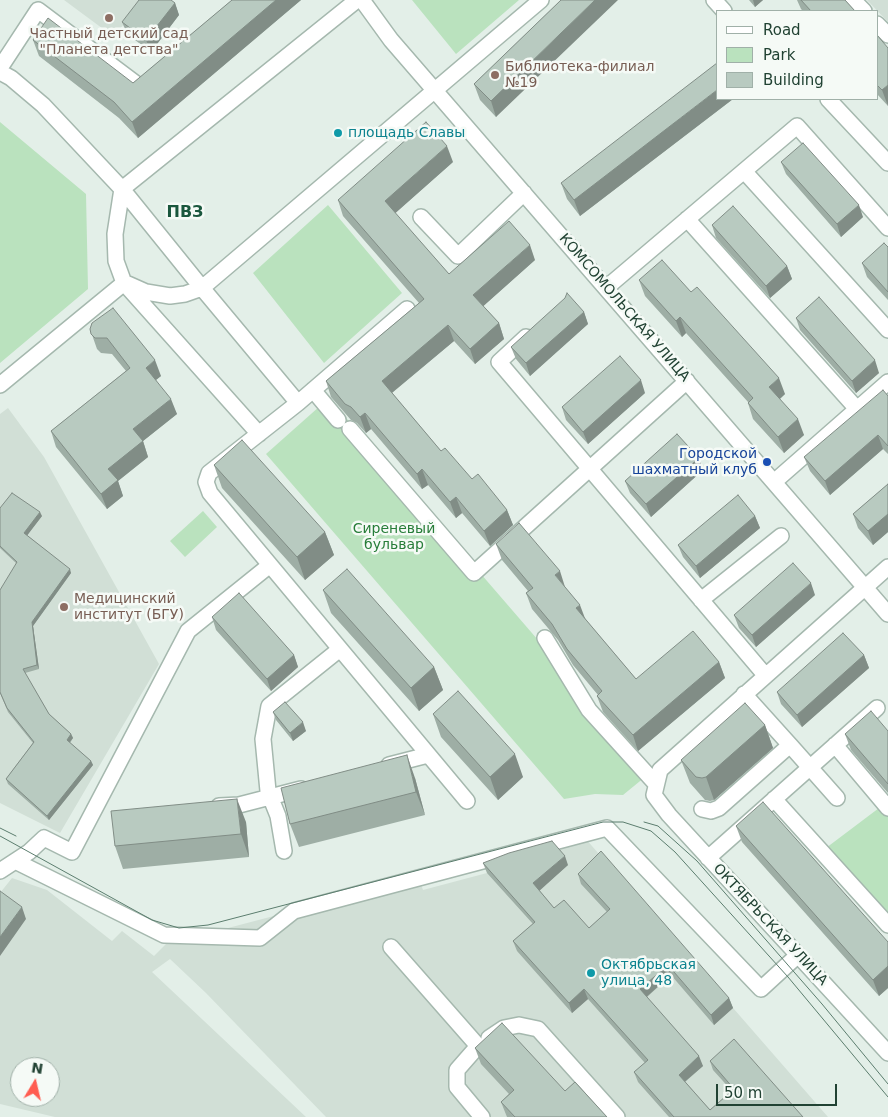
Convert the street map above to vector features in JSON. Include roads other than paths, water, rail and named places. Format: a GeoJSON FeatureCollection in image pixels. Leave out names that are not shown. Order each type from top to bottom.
{"type":"FeatureCollection","features":[{"type":"Feature","properties":{"kind":"street"},"geometry":{"type":"LineString","coordinates":[[259,434],[124,283],[116,262],[115,234],[122,189],[357,0]]}},
{"type":"Feature","properties":{"kind":"street","name":"КОМСОМОЛЬСКАЯ УЛИЦА"},"geometry":{"type":"LineString","coordinates":[[362,0],[392,40],[888,614]]}},
{"type":"Feature","properties":{"kind":"street"},"geometry":{"type":"LineString","coordinates":[[124,283],[146,292],[170,296],[185,294],[202,288],[541,0]]}},
{"type":"Feature","properties":{"kind":"street"},"geometry":{"type":"LineString","coordinates":[[714,0],[723,10]]}},
{"type":"Feature","properties":{"kind":"street"},"geometry":{"type":"LineString","coordinates":[[853,0],[863,10]]}},
{"type":"Feature","properties":{"kind":"street"},"geometry":{"type":"LineString","coordinates":[[139,86],[38,10],[0,70],[42,105],[122,189],[298,403]]}},
{"type":"Feature","properties":{"kind":"street"},"geometry":{"type":"LineString","coordinates":[[878,25],[888,35]]}},
{"type":"Feature","properties":{"kind":"street"},"geometry":{"type":"LineString","coordinates":[[829,100],[888,163]]}},
{"type":"Feature","properties":{"kind":"street"},"geometry":{"type":"LineString","coordinates":[[606,288],[797,126],[888,228]]}},
{"type":"Feature","properties":{"kind":"street"},"geometry":{"type":"LineString","coordinates":[[744,171],[888,330]]}},
{"type":"Feature","properties":{"kind":"street"},"geometry":{"type":"LineString","coordinates":[[421,217],[458,256],[524,193]]}},
{"type":"Feature","properties":{"kind":"street"},"geometry":{"type":"LineString","coordinates":[[687,220],[857,409]]}},
{"type":"Feature","properties":{"kind":"street"},"geometry":{"type":"LineString","coordinates":[[0,385],[124,283]]}},
{"type":"Feature","properties":{"kind":"street"},"geometry":{"type":"LineString","coordinates":[[407,310],[298,403],[209,473],[206,482],[210,494],[468,801]]}},
{"type":"Feature","properties":{"kind":"street"},"geometry":{"type":"LineString","coordinates":[[534,329],[498,362],[765,676]]}},
{"type":"Feature","properties":{"kind":"street"},"geometry":{"type":"LineString","coordinates":[[313,390],[474,573],[588,468],[687,381]]}},
{"type":"Feature","properties":{"kind":"street"},"geometry":{"type":"LineString","coordinates":[[774,482],[888,382]]}},
{"type":"Feature","properties":{"kind":"street"},"geometry":{"type":"LineString","coordinates":[[701,600],[781,536]]}},
{"type":"Feature","properties":{"kind":"street"},"geometry":{"type":"LineString","coordinates":[[0,871],[29,852],[44,838],[72,852],[188,630],[270,565]]}},
{"type":"Feature","properties":{"kind":"street"},"geometry":{"type":"LineString","coordinates":[[655,790],[660,770],[888,567]]}},
{"type":"Feature","properties":{"kind":"street","name":"ОКТЯБРЬСКАЯ УЛИЦА"},"geometry":{"type":"LineString","coordinates":[[544,638],[589,710],[655,790],[669,815],[798,955],[885,1045]]}},
{"type":"Feature","properties":{"kind":"street"},"geometry":{"type":"LineString","coordinates":[[284,851],[278,816],[268,791],[263,739],[270,706],[340,650]]}},
{"type":"Feature","properties":{"kind":"street"},"geometry":{"type":"LineString","coordinates":[[744,694],[837,798]]}},
{"type":"Feature","properties":{"kind":"street"},"geometry":{"type":"LineString","coordinates":[[708,858],[877,708]]}},
{"type":"Feature","properties":{"kind":"street"},"geometry":{"type":"LineString","coordinates":[[702,809],[711,810],[719,808],[790,745]]}},
{"type":"Feature","properties":{"kind":"street"},"geometry":{"type":"LineString","coordinates":[[835,745],[888,808]]}},
{"type":"Feature","properties":{"kind":"street"},"geometry":{"type":"LineString","coordinates":[[373,770],[428,754]]}},
{"type":"Feature","properties":{"kind":"street"},"geometry":{"type":"LineString","coordinates":[[202,806],[239,805],[317,784]]}},
{"type":"Feature","properties":{"kind":"street"},"geometry":{"type":"LineString","coordinates":[[774,799],[888,926]]}},
{"type":"Feature","properties":{"kind":"street"},"geometry":{"type":"LineString","coordinates":[[15,861],[164,935],[260,938],[294,911],[607,828],[760,989],[798,955]]}},
{"type":"Feature","properties":{"kind":"street"},"geometry":{"type":"LineString","coordinates":[[391,948],[478,1046]]}},
{"type":"Feature","properties":{"kind":"street"},"geometry":{"type":"LineString","coordinates":[[482,1117],[457,1087],[456,1070],[478,1046],[504,1028],[519,1025],[538,1029],[617,1117]]}},
{"type":"Feature","properties":{"kind":"tram line"},"geometry":{"type":"LineString","coordinates":[[0,836],[152,920],[179,928],[208,925],[603,822],[623,822],[651,831],[675,852],[788,977],[888,1097]]}},
{"type":"Feature","properties":{"kind":"tram line"},"geometry":{"type":"LineString","coordinates":[[644,822],[658,826],[697,861],[822,1004],[888,1084]]}},
{"type":"Feature","properties":{"kind":"tram line"},"geometry":{"type":"LineString","coordinates":[[0,828],[16,836]]}},
{"type":"Feature","properties":{"kind":"place","name":"Частный детский сад \"Планета детства\""},"geometry":{"type":"Point","coordinates":[109,18]}},
{"type":"Feature","properties":{"kind":"place","name":"Библиотека-филиал №19"},"geometry":{"type":"Point","coordinates":[495,75]}},
{"type":"Feature","properties":{"kind":"place","name":"площадь Славы"},"geometry":{"type":"Point","coordinates":[338,133]}},
{"type":"Feature","properties":{"kind":"place","name":"Городской шахматный клуб"},"geometry":{"type":"Point","coordinates":[767,462]}},
{"type":"Feature","properties":{"kind":"place","name":"Медицинский институт (БГУ)"},"geometry":{"type":"Point","coordinates":[64,607]}},
{"type":"Feature","properties":{"kind":"place","name":"Октябрьская улица, 48"},"geometry":{"type":"Point","coordinates":[591,973]}},
{"type":"Feature","properties":{"kind":"district","name":"ПВЗ"},"geometry":{"type":"Point","coordinates":[185,213]}},
{"type":"Feature","properties":{"kind":"park label","name":"Сиреневый бульвар"},"geometry":{"type":"Point","coordinates":[394,538]}}]}
